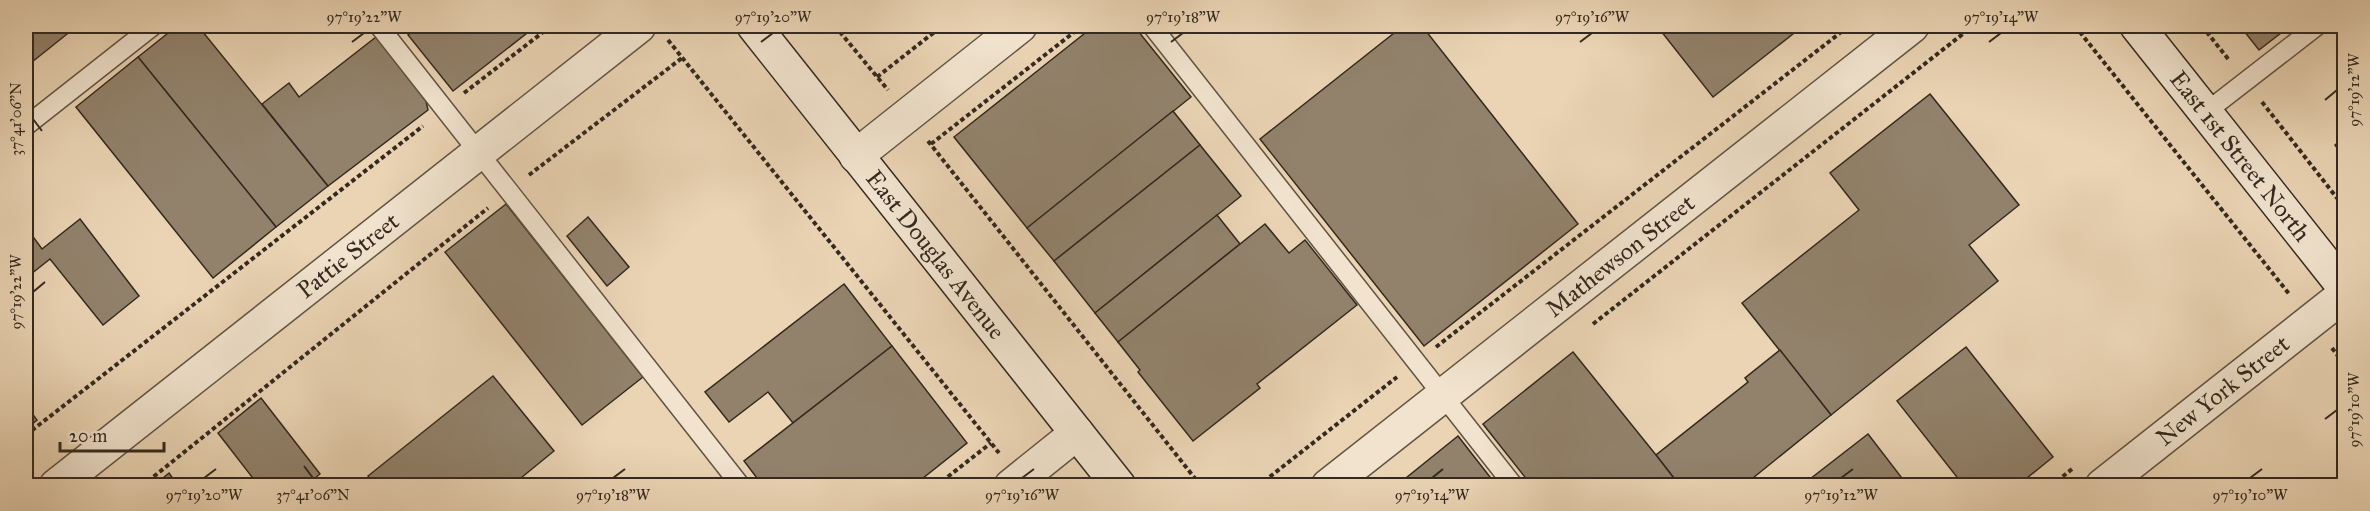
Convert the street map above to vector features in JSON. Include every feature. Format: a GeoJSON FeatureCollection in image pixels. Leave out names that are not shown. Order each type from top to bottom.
{"type":"FeatureCollection","features":[{"type":"Feature","properties":{"kind":"street","name":"East Douglas Avenue"},"geometry":{"type":"LineString","coordinates":[[754,26],[1119,486]]}},
{"type":"Feature","properties":{"kind":"street"},"geometry":{"type":"LineString","coordinates":[[856,156],[1020,26]]}},
{"type":"Feature","properties":{"kind":"street","name":"Mathewson Street"},"geometry":{"type":"LineString","coordinates":[[1328,486],[1912,26]]}},
{"type":"Feature","properties":{"kind":"street","name":"East 1st Street North"},"geometry":{"type":"LineString","coordinates":[[2137,26],[2344,287]]}},
{"type":"Feature","properties":{"kind":"street","name":"Pattie Street"},"geometry":{"type":"LineString","coordinates":[[56,486],[479,152],[651,30]]}},
{"type":"Feature","properties":{"kind":"street","name":"New York Street"},"geometry":{"type":"LineString","coordinates":[[2102,486],[2344,294]]}},
{"type":"Feature","properties":{"kind":"street"},"geometry":{"type":"LineString","coordinates":[[1015,482],[1077,433]]}},
{"type":"Feature","properties":{"kind":"lane"},"geometry":{"type":"LineString","coordinates":[[26,126],[153,26]]}},
{"type":"Feature","properties":{"kind":"lane"},"geometry":{"type":"LineString","coordinates":[[379,26],[741,486]]}},
{"type":"Feature","properties":{"kind":"lane"},"geometry":{"type":"LineString","coordinates":[[1152,26],[1514,486]]}},
{"type":"Feature","properties":{"kind":"lane"},"geometry":{"type":"LineString","coordinates":[[2206,112],[2317,26]]}},
{"type":"Feature","properties":{"kind":"path"},"geometry":{"type":"LineString","coordinates":[[26,435],[551,26]]}},
{"type":"Feature","properties":{"kind":"path"},"geometry":{"type":"LineString","coordinates":[[835,26],[1201,486]]}},
{"type":"Feature","properties":{"kind":"path"},"geometry":{"type":"LineString","coordinates":[[877,77],[942,26]]}},
{"type":"Feature","properties":{"kind":"path"},"geometry":{"type":"LineString","coordinates":[[931,144],[1082,26]]}},
{"type":"Feature","properties":{"kind":"path"},"geometry":{"type":"LineString","coordinates":[[1258,486],[1849,26]]}},
{"type":"Feature","properties":{"kind":"path"},"geometry":{"type":"LineString","coordinates":[[1588,328],[1973,26]]}},
{"type":"Feature","properties":{"kind":"path"},"geometry":{"type":"LineString","coordinates":[[2075,26],[2344,364]]}},
{"type":"Feature","properties":{"kind":"path"},"geometry":{"type":"LineString","coordinates":[[2202,26],[2344,207]]}},
{"type":"Feature","properties":{"kind":"path"},"geometry":{"type":"LineString","coordinates":[[651,30],[682,58],[991,442],[1015,482]]}},
{"type":"Feature","properties":{"kind":"path"},"geometry":{"type":"LineString","coordinates":[[142,486],[586,128],[682,58]]}},
{"type":"Feature","properties":{"kind":"path"},"geometry":{"type":"LineString","coordinates":[[936,486],[991,442]]}},
{"type":"Feature","properties":{"kind":"building"},"geometry":{"type":"Polygon","coordinates":[[[26,26],[77,26],[32,62],[26,54],[26,26]]]}},
{"type":"Feature","properties":{"kind":"building"},"geometry":{"type":"Polygon","coordinates":[[[177,26],[198,26],[328,186],[276,227],[138,57],[177,26]]]}},
{"type":"Feature","properties":{"kind":"building"},"geometry":{"type":"Polygon","coordinates":[[[420,26],[536,26],[453,91],[408,35],[420,26]]]}},
{"type":"Feature","properties":{"kind":"building"},"geometry":{"type":"Polygon","coordinates":[[[1094,26],[1134,26],[1191,97],[1027,228],[954,137],[1094,26]]]}},
{"type":"Feature","properties":{"kind":"building"},"geometry":{"type":"Polygon","coordinates":[[[1403,26],[1422,26],[1578,224],[1424,346],[1260,139],[1403,26]]]}},
{"type":"Feature","properties":{"kind":"building"},"geometry":{"type":"Polygon","coordinates":[[[1657,26],[1803,26],[1713,97],[1657,26]]]}},
{"type":"Feature","properties":{"kind":"building"},"geometry":{"type":"Polygon","coordinates":[[[2240,26],[2290,26],[2259,50],[2240,26]]]}},
{"type":"Feature","properties":{"kind":"building"},"geometry":{"type":"Polygon","coordinates":[[[376,37],[426,101],[428,110],[328,186],[262,104],[289,83],[299,97],[376,37]]]}},
{"type":"Feature","properties":{"kind":"building"},"geometry":{"type":"Polygon","coordinates":[[[138,57],[276,227],[213,278],[76,107],[138,57]]]}},
{"type":"Feature","properties":{"kind":"building"},"geometry":{"type":"Polygon","coordinates":[[[1930,94],[2019,205],[1969,245],[1998,281],[1831,415],[1742,303],[1859,210],[1830,173],[1930,94]]]}},
{"type":"Feature","properties":{"kind":"building"},"geometry":{"type":"Polygon","coordinates":[[[1173,111],[1200,145],[1054,261],[1027,228],[1173,111]]]}},
{"type":"Feature","properties":{"kind":"building"},"geometry":{"type":"Polygon","coordinates":[[[2344,137],[2344,157],[2335,145],[2344,137]]]}},
{"type":"Feature","properties":{"kind":"building"},"geometry":{"type":"Polygon","coordinates":[[[1200,145],[1241,196],[1095,313],[1054,261],[1200,145]]]}},
{"type":"Feature","properties":{"kind":"building"},"geometry":{"type":"Polygon","coordinates":[[[506,204],[643,377],[582,425],[445,252],[506,204]]]}},
{"type":"Feature","properties":{"kind":"building"},"geometry":{"type":"Polygon","coordinates":[[[1217,215],[1240,244],[1118,342],[1095,313],[1217,215]]]}},
{"type":"Feature","properties":{"kind":"building"},"geometry":{"type":"Polygon","coordinates":[[[588,217],[629,267],[607,286],[567,236],[588,217]]]}},
{"type":"Feature","properties":{"kind":"building"},"geometry":{"type":"Polygon","coordinates":[[[80,219],[139,296],[103,325],[50,259],[26,278],[26,227],[42,249],[80,219]]]}},
{"type":"Feature","properties":{"kind":"building"},"geometry":{"type":"Polygon","coordinates":[[[1265,224],[1289,253],[1305,240],[1357,305],[1257,384],[1260,388],[1193,441],[1138,372],[1140,370],[1118,342],[1265,224]]]}},
{"type":"Feature","properties":{"kind":"building"},"geometry":{"type":"Polygon","coordinates":[[[844,284],[892,346],[793,423],[768,392],[729,422],[705,392],[844,284]]]}},
{"type":"Feature","properties":{"kind":"building"},"geometry":{"type":"Polygon","coordinates":[[[892,346],[967,443],[913,486],[763,486],[744,461],[892,346]]]}},
{"type":"Feature","properties":{"kind":"building"},"geometry":{"type":"Polygon","coordinates":[[[1966,347],[2053,457],[2017,486],[1964,486],[1897,401],[1966,347]]]}},
{"type":"Feature","properties":{"kind":"building"},"geometry":{"type":"Polygon","coordinates":[[[1780,350],[1831,415],[1743,486],[1680,486],[1656,455],[1748,382],[1745,378],[1780,350]]]}},
{"type":"Feature","properties":{"kind":"building"},"geometry":{"type":"Polygon","coordinates":[[[1573,352],[1680,486],[1532,486],[1483,424],[1573,352]]]}},
{"type":"Feature","properties":{"kind":"building"},"geometry":{"type":"Polygon","coordinates":[[[493,376],[554,451],[511,486],[376,486],[368,476],[493,376]]]}},
{"type":"Feature","properties":{"kind":"building"},"geometry":{"type":"Polygon","coordinates":[[[261,398],[320,474],[305,486],[259,486],[218,433],[261,398]]]}},
{"type":"Feature","properties":{"kind":"building"},"geometry":{"type":"Polygon","coordinates":[[[26,405],[37,420],[26,429],[26,405]]]}},
{"type":"Feature","properties":{"kind":"building"},"geometry":{"type":"Polygon","coordinates":[[[1868,434],[1908,486],[1801,486],[1868,434]]]}},
{"type":"Feature","properties":{"kind":"building"},"geometry":{"type":"Polygon","coordinates":[[[1458,436],[1497,486],[1396,486],[1458,436]]]}},
{"type":"Feature","properties":{"kind":"building"},"geometry":{"type":"Polygon","coordinates":[[[169,473],[178,486],[153,486],[169,473]]]}}]}
